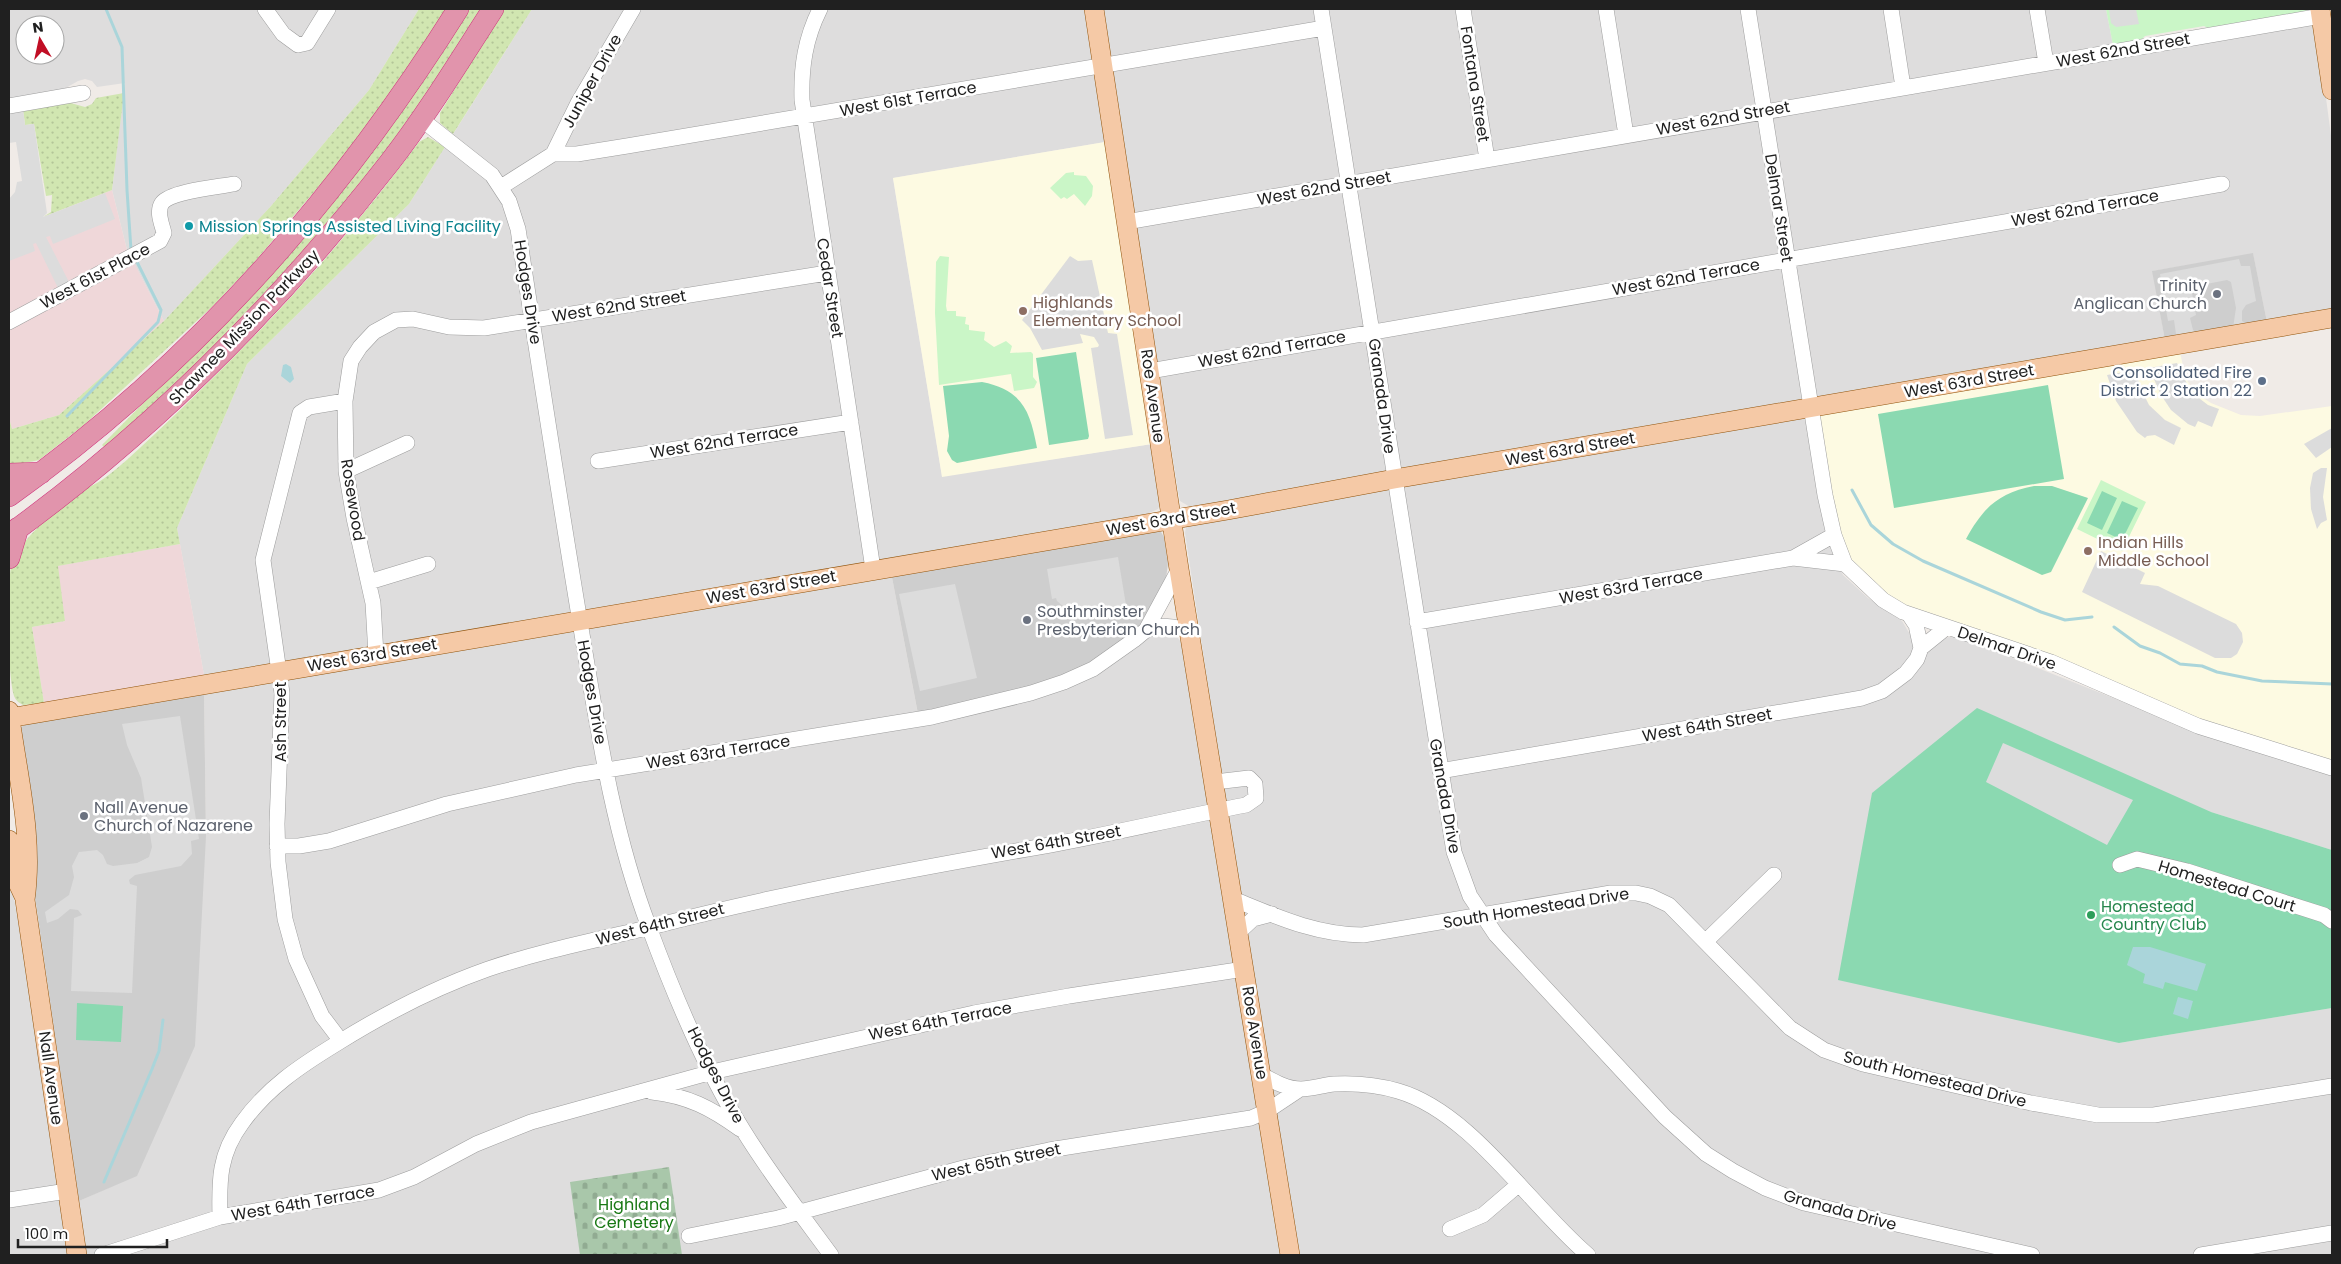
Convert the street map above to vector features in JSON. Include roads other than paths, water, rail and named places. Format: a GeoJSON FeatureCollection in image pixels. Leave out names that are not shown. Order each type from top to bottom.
{"type":"FeatureCollection","features":[{"type":"Feature","properties":{"kind":"highway","name":"Shawnee Mission Parkway"},"geometry":{"type":"LineString","coordinates":[[9,496],[86,438],[192,343],[278,252],[364,148],[398,102],[458,9]]}},
{"type":"Feature","properties":{"kind":"highway","name":"Shawnee Mission Parkway"},"geometry":{"type":"LineString","coordinates":[[13,532],[146,425],[222,354],[308,263],[391,161],[421,119],[493,9]]}},
{"type":"Feature","properties":{"kind":"highway"},"geometry":{"type":"LineString","coordinates":[[9,474],[41,473]]}},
{"type":"Feature","properties":{"kind":"highway"},"geometry":{"type":"LineString","coordinates":[[9,558],[13,532]]}},
{"type":"Feature","properties":{"kind":"main road","name":"Roe Avenue"},"geometry":{"type":"LineString","coordinates":[[1094,9],[1179,569],[1290,1255]]}},
{"type":"Feature","properties":{"kind":"main road"},"geometry":{"type":"LineString","coordinates":[[2320,12],[2332,90]]}},
{"type":"Feature","properties":{"kind":"main road","name":"West 63rd Street"},"geometry":{"type":"LineString","coordinates":[[9,715],[376,655],[1172,519],[1394,479],[2332,318]]}},
{"type":"Feature","properties":{"kind":"main road","name":"Nall Avenue"},"geometry":{"type":"LineString","coordinates":[[9,715],[28,829],[28,879],[25,900]]}},
{"type":"Feature","properties":{"kind":"main road","name":"Nall Avenue"},"geometry":{"type":"LineString","coordinates":[[9,840],[16,879],[25,900],[78,1255]]}},
{"type":"Feature","properties":{"kind":"street"},"geometry":{"type":"LineString","coordinates":[[266,9],[284,34],[298,44],[307,43],[328,9]]}},
{"type":"Feature","properties":{"kind":"street","name":"Juniper Drive"},"geometry":{"type":"LineString","coordinates":[[553,154],[578,103],[633,9]]}},
{"type":"Feature","properties":{"kind":"street","name":"Cedar Street"},"geometry":{"type":"LineString","coordinates":[[820,9],[808,36],[802,64],[804,117],[873,570]]}},
{"type":"Feature","properties":{"kind":"street","name":"Granada Drive"},"geometry":{"type":"LineString","coordinates":[[1321,9],[1440,771],[1454,852],[1470,896],[1496,935],[1665,1117],[1706,1154],[1765,1188],[1804,1203],[2032,1255]]}},
{"type":"Feature","properties":{"kind":"street","name":"Fontana Street"},"geometry":{"type":"LineString","coordinates":[[1463,9],[1487,159]]}},
{"type":"Feature","properties":{"kind":"street"},"geometry":{"type":"LineString","coordinates":[[1606,9],[1626,135]]}},
{"type":"Feature","properties":{"kind":"street","name":"Delmar Street"},"geometry":{"type":"LineString","coordinates":[[1748,9],[1810,408]]}},
{"type":"Feature","properties":{"kind":"street"},"geometry":{"type":"LineString","coordinates":[[1891,9],[1903,87]]}},
{"type":"Feature","properties":{"kind":"street"},"geometry":{"type":"LineString","coordinates":[[2037,9],[2046,63]]}},
{"type":"Feature","properties":{"kind":"street","name":"West 62nd Street"},"geometry":{"type":"LineString","coordinates":[[1126,222],[2046,63],[2320,12]]}},
{"type":"Feature","properties":{"kind":"street","name":"West 61st Terrace"},"geometry":{"type":"LineString","coordinates":[[553,154],[585,153],[1324,28]]}},
{"type":"Feature","properties":{"kind":"street"},"geometry":{"type":"LineString","coordinates":[[9,106],[84,93]]}},
{"type":"Feature","properties":{"kind":"street","name":"Hodges Drive"},"geometry":{"type":"LineString","coordinates":[[421,119],[482,166],[501,187],[518,230],[580,620],[606,770],[618,827],[649,927],[672,986],[712,1072],[744,1132],[831,1255]]}},
{"type":"Feature","properties":{"kind":"street"},"geometry":{"type":"LineString","coordinates":[[501,187],[553,154]]}},
{"type":"Feature","properties":{"kind":"street","name":"West 61st Place"},"geometry":{"type":"LineString","coordinates":[[9,322],[160,241],[164,233],[159,214],[162,204],[167,199],[234,184]]}},
{"type":"Feature","properties":{"kind":"street","name":"West 62nd Terrace"},"geometry":{"type":"LineString","coordinates":[[1150,371],[2222,184]]}},
{"type":"Feature","properties":{"kind":"street","name":"West 62nd Street"},"geometry":{"type":"LineString","coordinates":[[360,347],[374,332],[396,320],[413,319],[463,328],[484,328],[828,273]]}},
{"type":"Feature","properties":{"kind":"street","name":"Rosewood"},"geometry":{"type":"LineString","coordinates":[[360,347],[348,372],[345,401],[346,471],[376,619],[376,655]]}},
{"type":"Feature","properties":{"kind":"street","name":"Ash Street"},"geometry":{"type":"LineString","coordinates":[[341,1040],[322,1016],[296,959],[285,919],[277,846],[282,693],[263,560],[300,413],[309,406],[345,401]]}},
{"type":"Feature","properties":{"kind":"street","name":"Delmar Drive"},"geometry":{"type":"LineString","coordinates":[[1810,408],[1834,535],[1845,564],[1883,600],[1910,616],[2013,648],[2051,662],[2198,726],[2332,768]]}},
{"type":"Feature","properties":{"kind":"street","name":"West 62nd Terrace"},"geometry":{"type":"LineString","coordinates":[[598,460],[851,422]]}},
{"type":"Feature","properties":{"kind":"street"},"geometry":{"type":"LineString","coordinates":[[346,471],[407,443]]}},
{"type":"Feature","properties":{"kind":"street"},"geometry":{"type":"LineString","coordinates":[[1793,558],[1834,535]]}},
{"type":"Feature","properties":{"kind":"street","name":"West 63rd Terrace"},"geometry":{"type":"LineString","coordinates":[[1417,622],[1793,558],[1845,564]]}},
{"type":"Feature","properties":{"kind":"street"},"geometry":{"type":"LineString","coordinates":[[369,582],[428,564]]}},
{"type":"Feature","properties":{"kind":"street","name":"West 63rd Terrace"},"geometry":{"type":"LineString","coordinates":[[1146,630],[1179,569]]}},
{"type":"Feature","properties":{"kind":"street"},"geometry":{"type":"LineString","coordinates":[[1910,616],[1916,624],[1921,648]]}},
{"type":"Feature","properties":{"kind":"street","name":"West 63rd Terrace"},"geometry":{"type":"LineString","coordinates":[[277,846],[299,846],[328,841],[494,792],[606,770],[922,719],[1032,694],[1064,682],[1093,668],[1123,649],[1146,630],[1160,625],[1170,625],[1189,631]]}},
{"type":"Feature","properties":{"kind":"street","name":"West 64th Street"},"geometry":{"type":"LineString","coordinates":[[1440,771],[1862,698],[1882,691],[1906,673],[1917,659],[1921,648],[1947,627]]}},
{"type":"Feature","properties":{"kind":"street"},"geometry":{"type":"LineString","coordinates":[[1214,782],[1245,778],[1252,781],[1256,789],[1253,802],[1219,810]]}},
{"type":"Feature","properties":{"kind":"street","name":"West 64th Street"},"geometry":{"type":"LineString","coordinates":[[220,1217],[219,1177],[227,1147],[241,1124],[260,1100],[287,1075],[341,1040],[423,996],[481,972],[533,956],[649,927],[879,874],[1083,839],[1219,810]]}},
{"type":"Feature","properties":{"kind":"street","name":"Homestead Court"},"geometry":{"type":"LineString","coordinates":[[2120,864],[2137,859],[2187,871],[2324,915],[2332,920]]}},
{"type":"Feature","properties":{"kind":"street"},"geometry":{"type":"LineString","coordinates":[[1706,941],[1774,875]]}},
{"type":"Feature","properties":{"kind":"street","name":"South Homestead Drive"},"geometry":{"type":"LineString","coordinates":[[1233,898],[1316,930],[1341,935],[1379,933],[1611,893],[1636,893],[1650,896],[1669,905],[1790,1028],[1824,1050],[1862,1064],[2078,1113],[2131,1117],[2186,1111],[2332,1086]]}},
{"type":"Feature","properties":{"kind":"street"},"geometry":{"type":"LineString","coordinates":[[1238,932],[1254,920],[1272,914]]}},
{"type":"Feature","properties":{"kind":"street","name":"West 64th Terrace"},"geometry":{"type":"LineString","coordinates":[[102,1255],[220,1217],[379,1190],[414,1177],[476,1144],[531,1122],[712,1072],[974,1013],[1244,968]]}},
{"type":"Feature","properties":{"kind":"street","name":"West 65th Street"},"geometry":{"type":"LineString","coordinates":[[1262,1075],[1278,1083],[1300,1090]]}},
{"type":"Feature","properties":{"kind":"street","name":"West 65th Street"},"geometry":{"type":"LineString","coordinates":[[689,1236],[799,1212],[967,1167],[1050,1150],[1251,1118],[1267,1111],[1300,1090],[1335,1084],[1366,1085],[1413,1096],[1442,1112],[1464,1128],[1588,1255]]}},
{"type":"Feature","properties":{"kind":"street","name":"West 64th Terrace"},"geometry":{"type":"LineString","coordinates":[[640,1091],[677,1095],[721,1116],[744,1132]]}},
{"type":"Feature","properties":{"kind":"street"},"geometry":{"type":"LineString","coordinates":[[1450,1229],[1483,1215],[1518,1185]]}},
{"type":"Feature","properties":{"kind":"street"},"geometry":{"type":"LineString","coordinates":[[9,1200],[67,1191]]}},
{"type":"Feature","properties":{"kind":"street"},"geometry":{"type":"LineString","coordinates":[[2201,1255],[2332,1233]]}},
{"type":"Feature","properties":{"kind":"water"},"geometry":{"type":"Polygon","coordinates":[[[286,364],[291,367],[294,379],[290,383],[281,376],[283,365],[286,364]]]}},
{"type":"Feature","properties":{"kind":"water"},"geometry":{"type":"Polygon","coordinates":[[[2133,947],[2150,947],[2206,964],[2197,991],[2165,982],[2163,989],[2143,983],[2145,974],[2127,965],[2133,947]]]}},
{"type":"Feature","properties":{"kind":"water"},"geometry":{"type":"Polygon","coordinates":[[[2178,997],[2193,1001],[2188,1019],[2173,1014],[2178,997]]]}},
{"type":"Feature","properties":{"kind":"waterway"},"geometry":{"type":"LineString","coordinates":[[106,9],[122,47],[131,250]]}},
{"type":"Feature","properties":{"kind":"waterway"},"geometry":{"type":"LineString","coordinates":[[67,416],[158,322],[161,310],[135,258]]}},
{"type":"Feature","properties":{"kind":"waterway"},"geometry":{"type":"LineString","coordinates":[[1852,490],[1871,525],[1893,544],[1923,561],[2041,612],[2065,620],[2092,617]]}},
{"type":"Feature","properties":{"kind":"waterway"},"geometry":{"type":"LineString","coordinates":[[2114,627],[2140,646],[2160,653],[2180,664],[2202,666],[2217,672],[2262,681],[2332,684]]}},
{"type":"Feature","properties":{"kind":"waterway"},"geometry":{"type":"LineString","coordinates":[[104,1182],[159,1051],[163,1020]]}},
{"type":"Feature","properties":{"kind":"place","name":"Mission Springs Assisted Living Facility"},"geometry":{"type":"Point","coordinates":[189,226]}},
{"type":"Feature","properties":{"kind":"place","name":"Trinity Anglican Church"},"geometry":{"type":"Point","coordinates":[2217,294]}},
{"type":"Feature","properties":{"kind":"place","name":"Highlands Elementary School"},"geometry":{"type":"Point","coordinates":[1023,311]}},
{"type":"Feature","properties":{"kind":"place","name":"Consolidated Fire District 2 Station 22"},"geometry":{"type":"Point","coordinates":[2262,381]}},
{"type":"Feature","properties":{"kind":"place","name":"Indian Hills Middle School"},"geometry":{"type":"Point","coordinates":[2088,551]}},
{"type":"Feature","properties":{"kind":"place","name":"Southminster Presbyterian Church"},"geometry":{"type":"Point","coordinates":[1027,620]}},
{"type":"Feature","properties":{"kind":"place","name":"Nall Avenue Church of Nazarene"},"geometry":{"type":"Point","coordinates":[84,816]}},
{"type":"Feature","properties":{"kind":"place","name":"Homestead Country Club"},"geometry":{"type":"Point","coordinates":[2091,915]}},
{"type":"Feature","properties":{"kind":"park label","name":"Highland Cemetery"},"geometry":{"type":"Point","coordinates":[634,1213]}}]}
